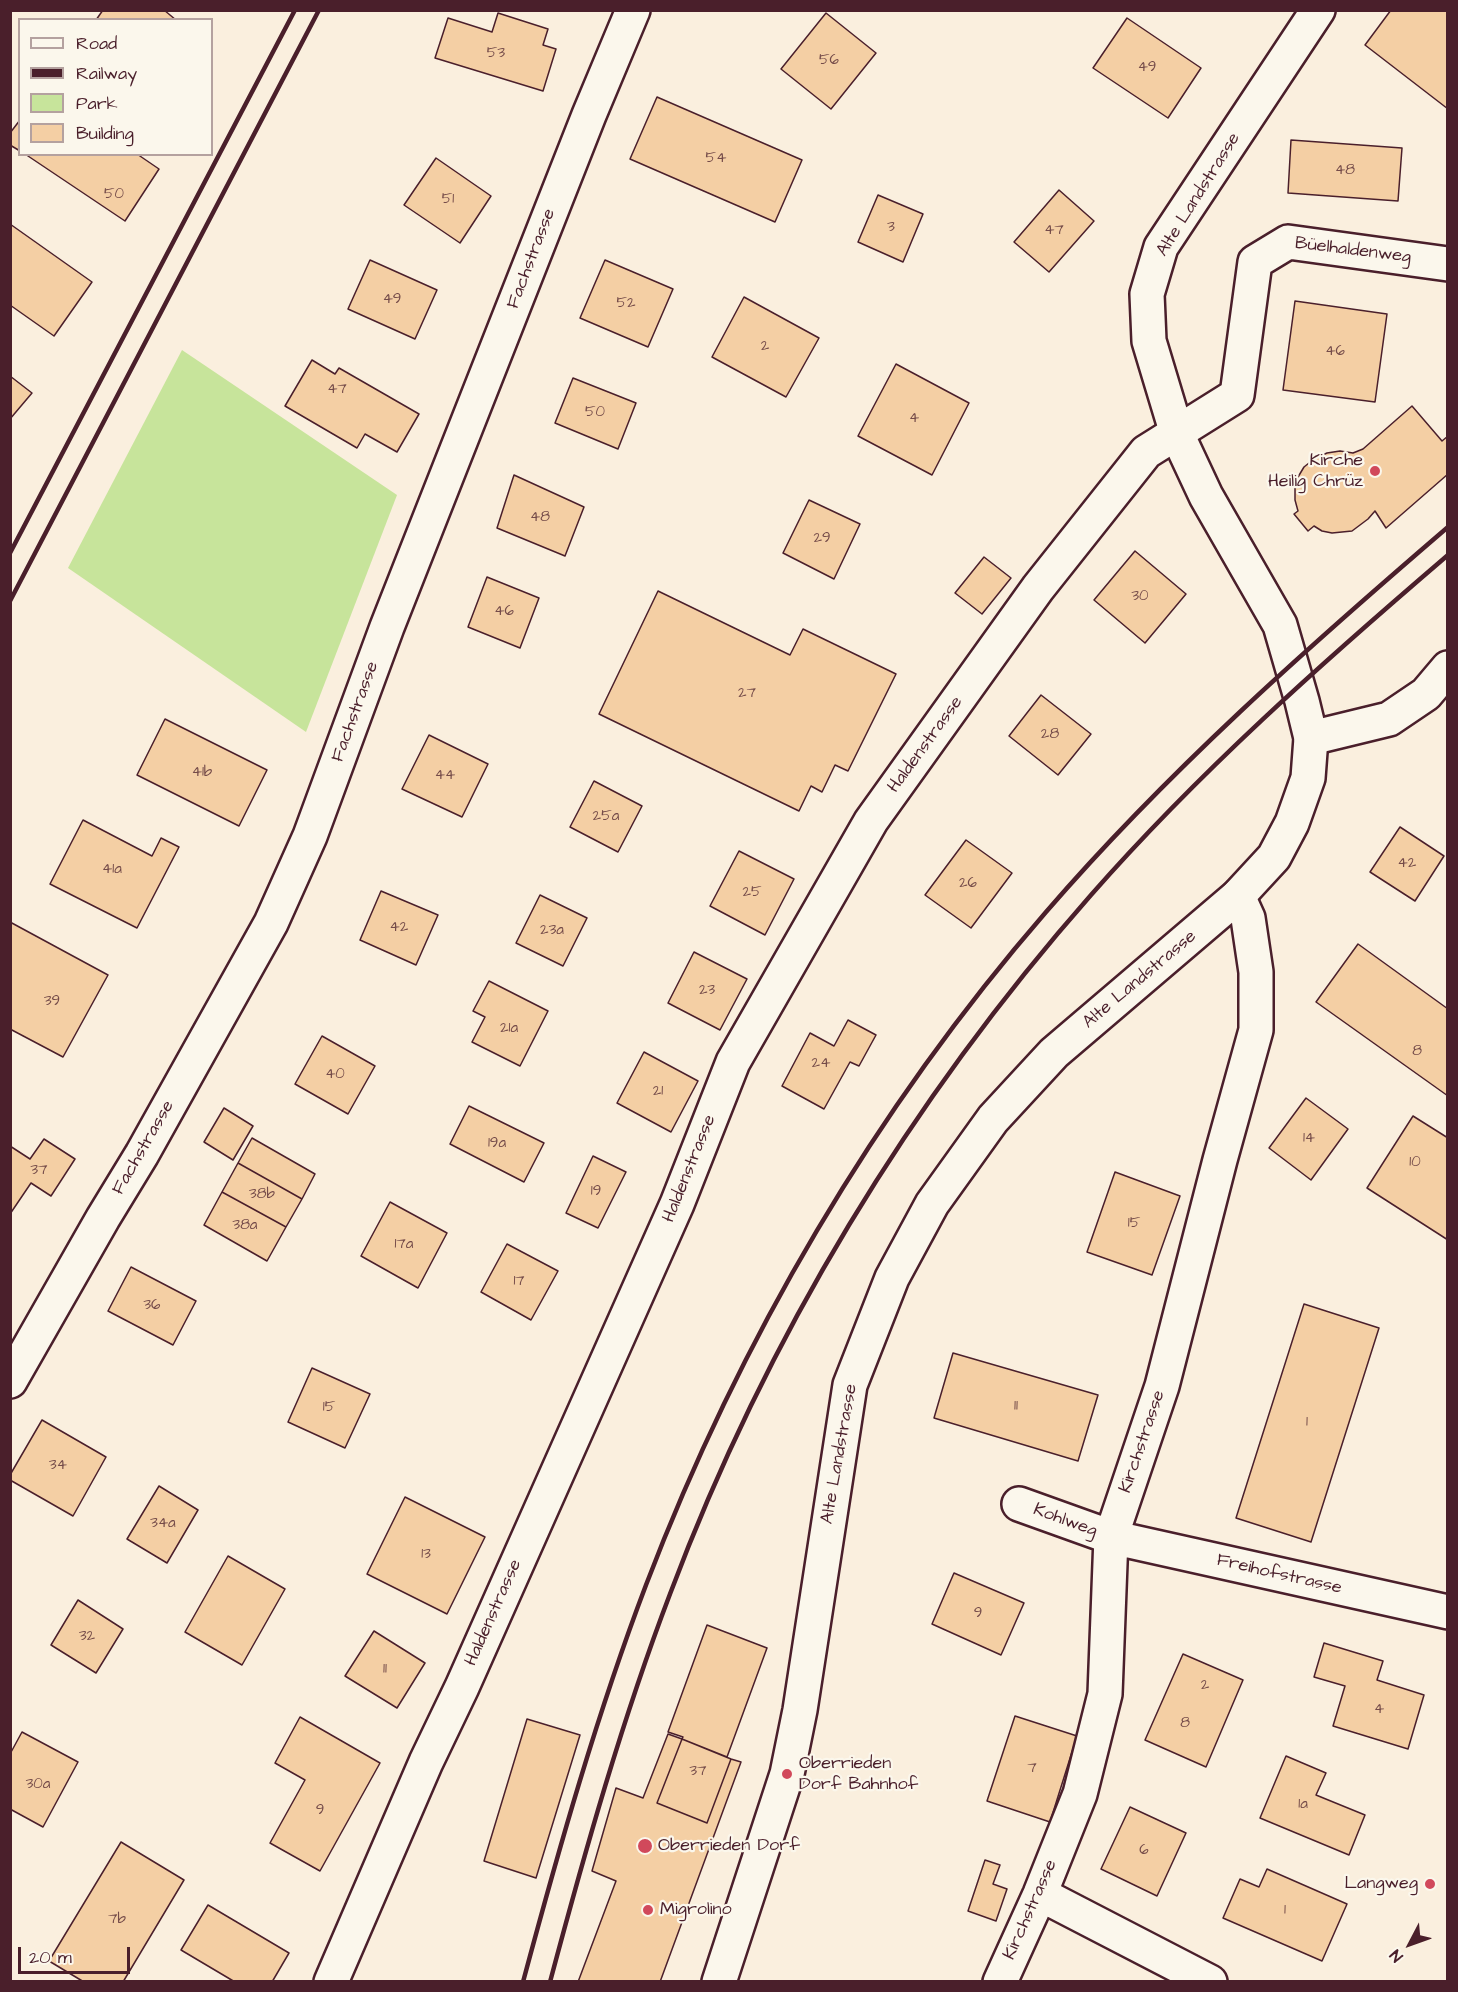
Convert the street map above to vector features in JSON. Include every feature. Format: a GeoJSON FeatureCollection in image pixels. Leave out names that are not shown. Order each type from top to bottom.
{"type":"FeatureCollection","features":[{"type":"Feature","properties":{"kind":"street","name":"Fachstrasse"},"geometry":{"type":"LineString","coordinates":[[10,1381],[142,1154],[271,923],[310,836],[387,627],[573,155],[633,10]]}},
{"type":"Feature","properties":{"kind":"street","name":"Alte Landstrasse"},"geometry":{"type":"LineString","coordinates":[[719,1982],[787,1774],[800,1710],[850,1385],[892,1278],[932,1204],[993,1119],[1054,1053],[1238,896],[1274,857],[1292,823],[1308,778],[1311,738],[1280,625],[1206,496],[1177,434],[1149,341],[1147,294],[1161,248],[1318,10]]}},
{"type":"Feature","properties":{"kind":"street","name":"Büelhaldenweg"},"geometry":{"type":"LineString","coordinates":[[1177,434],[1237,395],[1255,262],[1288,242],[1448,264]]}},
{"type":"Feature","properties":{"kind":"street","name":"Haldenstrasse"},"geometry":{"type":"LineString","coordinates":[[331,1982],[426,1762],[462,1687],[677,1204],[733,1062],[871,821],[1031,598],[1146,452],[1177,434]]}},
{"type":"Feature","properties":{"kind":"street"},"geometry":{"type":"LineString","coordinates":[[1311,738],[1389,718],[1426,694],[1448,668]]}},
{"type":"Feature","properties":{"kind":"street","name":"Kirchstrasse"},"geometry":{"type":"LineString","coordinates":[[1000,1982],[1040,1894],[1080,1794],[1105,1694],[1111,1538],[1162,1386],[1256,1030],[1256,972],[1248,918],[1238,896]]}},
{"type":"Feature","properties":{"kind":"street","name":"Kohlweg"},"geometry":{"type":"LineString","coordinates":[[1019,1504],[1111,1538]]}},
{"type":"Feature","properties":{"kind":"street","name":"Freihofstrasse"},"geometry":{"type":"LineString","coordinates":[[1111,1538],[1448,1612]]}},
{"type":"Feature","properties":{"kind":"street"},"geometry":{"type":"LineString","coordinates":[[1040,1894],[1210,1982]]}},
{"type":"Feature","properties":{"kind":"green space"},"geometry":{"type":"Polygon","coordinates":[[[182,350],[397,495],[306,732],[68,568],[182,350]]]}},
{"type":"Feature","properties":{"kind":"building"},"geometry":{"type":"Polygon","coordinates":[[[103,10],[164,10],[174,18],[97,18],[103,10]]]}},
{"type":"Feature","properties":{"kind":"building"},"geometry":{"type":"Polygon","coordinates":[[[1391,10],[1448,10],[1448,109],[1365,45],[1391,10]]]}},
{"type":"Feature","properties":{"kind":"building"},"geometry":{"type":"Polygon","coordinates":[[[498,13],[548,29],[543,45],[556,49],[543,91],[435,58],[448,18],[492,32],[498,13]]]}},
{"type":"Feature","properties":{"kind":"building"},"geometry":{"type":"Polygon","coordinates":[[[826,13],[876,53],[831,109],[781,69],[826,13]]]}},
{"type":"Feature","properties":{"kind":"building"},"geometry":{"type":"Polygon","coordinates":[[[1127,18],[1201,68],[1168,118],[1093,68],[1127,18]]]}},
{"type":"Feature","properties":{"kind":"building"},"geometry":{"type":"Polygon","coordinates":[[[657,97],[802,160],[775,222],[630,159],[657,97]]]}},
{"type":"Feature","properties":{"kind":"building"},"geometry":{"type":"Polygon","coordinates":[[[18,123],[18,150],[10,145],[10,133],[18,123]]]}},
{"type":"Feature","properties":{"kind":"building"},"geometry":{"type":"Polygon","coordinates":[[[1291,140],[1402,148],[1398,201],[1288,193],[1291,140]]]}},
{"type":"Feature","properties":{"kind":"building"},"geometry":{"type":"Polygon","coordinates":[[[28,156],[140,156],[159,169],[125,221],[28,156]]]}},
{"type":"Feature","properties":{"kind":"building"},"geometry":{"type":"Polygon","coordinates":[[[436,158],[491,196],[460,243],[404,205],[436,158]]]}},
{"type":"Feature","properties":{"kind":"building"},"geometry":{"type":"Polygon","coordinates":[[[1059,190],[1094,221],[1049,272],[1014,242],[1059,190]]]}},
{"type":"Feature","properties":{"kind":"building"},"geometry":{"type":"Polygon","coordinates":[[[878,195],[923,214],[903,262],[858,242],[878,195]]]}},
{"type":"Feature","properties":{"kind":"building"},"geometry":{"type":"Polygon","coordinates":[[[10,224],[92,282],[54,336],[10,305],[10,224]]]}},
{"type":"Feature","properties":{"kind":"building"},"geometry":{"type":"Polygon","coordinates":[[[370,260],[437,290],[415,339],[348,309],[370,260]]]}},
{"type":"Feature","properties":{"kind":"building"},"geometry":{"type":"Polygon","coordinates":[[[605,260],[673,289],[648,347],[580,318],[605,260]]]}},
{"type":"Feature","properties":{"kind":"building"},"geometry":{"type":"Polygon","coordinates":[[[744,297],[819,338],[786,397],[712,357],[744,297]]]}},
{"type":"Feature","properties":{"kind":"building"},"geometry":{"type":"Polygon","coordinates":[[[1295,301],[1387,314],[1375,402],[1283,390],[1295,301]]]}},
{"type":"Feature","properties":{"kind":"building"},"geometry":{"type":"Polygon","coordinates":[[[312,360],[335,374],[339,368],[419,414],[397,452],[365,434],[357,448],[285,406],[312,360]]]}},
{"type":"Feature","properties":{"kind":"building"},"geometry":{"type":"Polygon","coordinates":[[[896,364],[969,403],[932,475],[858,436],[896,364]]]}},
{"type":"Feature","properties":{"kind":"building"},"geometry":{"type":"Polygon","coordinates":[[[10,376],[32,393],[10,419],[10,376]]]}},
{"type":"Feature","properties":{"kind":"building"},"geometry":{"type":"Polygon","coordinates":[[[573,378],[636,403],[618,449],[555,423],[573,378]]]}},
{"type":"Feature","properties":{"kind":"building","name":"Kirche Heilig Chrüz"},"geometry":{"type":"Polygon","coordinates":[[[1412,406],[1442,441],[1448,436],[1448,474],[1386,528],[1375,511],[1352,531],[1332,533],[1314,526],[1308,531],[1294,514],[1298,511],[1295,489],[1304,467],[1327,453],[1340,451],[1353,453],[1363,449],[1412,406]]]}},
{"type":"Feature","properties":{"kind":"building"},"geometry":{"type":"Polygon","coordinates":[[[514,475],[584,507],[565,556],[497,528],[514,475]]]}},
{"type":"Feature","properties":{"kind":"building"},"geometry":{"type":"Polygon","coordinates":[[[809,500],[860,524],[834,579],[783,553],[809,500]]]}},
{"type":"Feature","properties":{"kind":"building"},"geometry":{"type":"Polygon","coordinates":[[[1135,551],[1186,594],[1145,643],[1094,600],[1135,551]]]}},
{"type":"Feature","properties":{"kind":"building"},"geometry":{"type":"Polygon","coordinates":[[[984,557],[1011,578],[982,614],[955,593],[984,557]]]}},
{"type":"Feature","properties":{"kind":"building"},"geometry":{"type":"Polygon","coordinates":[[[487,577],[539,598],[520,648],[468,627],[487,577]]]}},
{"type":"Feature","properties":{"kind":"building"},"geometry":{"type":"Polygon","coordinates":[[[658,591],[790,655],[803,629],[896,674],[848,771],[835,765],[822,792],[811,786],[799,811],[599,714],[658,591]]]}},
{"type":"Feature","properties":{"kind":"building"},"geometry":{"type":"Polygon","coordinates":[[[1041,695],[1091,734],[1058,775],[1009,736],[1041,695]]]}},
{"type":"Feature","properties":{"kind":"building"},"geometry":{"type":"Polygon","coordinates":[[[165,719],[267,770],[239,826],[137,775],[165,719]]]}},
{"type":"Feature","properties":{"kind":"building"},"geometry":{"type":"Polygon","coordinates":[[[429,735],[488,764],[462,817],[402,789],[429,735]]]}},
{"type":"Feature","properties":{"kind":"building"},"geometry":{"type":"Polygon","coordinates":[[[594,781],[642,806],[618,852],[570,827],[594,781]]]}},
{"type":"Feature","properties":{"kind":"building"},"geometry":{"type":"Polygon","coordinates":[[[83,820],[152,856],[161,838],[179,847],[137,928],[50,884],[83,820]]]}},
{"type":"Feature","properties":{"kind":"building"},"geometry":{"type":"Polygon","coordinates":[[[1400,827],[1444,856],[1415,901],[1370,872],[1400,827]]]}},
{"type":"Feature","properties":{"kind":"building"},"geometry":{"type":"Polygon","coordinates":[[[966,840],[1012,873],[971,928],[925,895],[966,840]]]}},
{"type":"Feature","properties":{"kind":"building"},"geometry":{"type":"Polygon","coordinates":[[[739,851],[794,879],[765,935],[710,906],[739,851]]]}},
{"type":"Feature","properties":{"kind":"building"},"geometry":{"type":"Polygon","coordinates":[[[381,891],[438,915],[416,965],[360,940],[381,891]]]}},
{"type":"Feature","properties":{"kind":"building"},"geometry":{"type":"Polygon","coordinates":[[[540,895],[587,918],[563,966],[516,943],[540,895]]]}},
{"type":"Feature","properties":{"kind":"building"},"geometry":{"type":"Polygon","coordinates":[[[10,922],[108,975],[63,1057],[10,1029],[10,922]]]}},
{"type":"Feature","properties":{"kind":"building"},"geometry":{"type":"Polygon","coordinates":[[[1358,944],[1448,1009],[1448,1096],[1316,1002],[1358,944]]]}},
{"type":"Feature","properties":{"kind":"building"},"geometry":{"type":"Polygon","coordinates":[[[694,952],[747,979],[720,1030],[668,1003],[694,952]]]}},
{"type":"Feature","properties":{"kind":"building"},"geometry":{"type":"Polygon","coordinates":[[[489,981],[548,1011],[520,1066],[472,1042],[485,1017],[473,1011],[489,981]]]}},
{"type":"Feature","properties":{"kind":"building"},"geometry":{"type":"Polygon","coordinates":[[[848,1020],[876,1035],[859,1066],[850,1062],[824,1109],[782,1086],[810,1033],[834,1046],[848,1020]]]}},
{"type":"Feature","properties":{"kind":"building"},"geometry":{"type":"Polygon","coordinates":[[[322,1036],[375,1066],[348,1114],[295,1084],[322,1036]]]}},
{"type":"Feature","properties":{"kind":"building"},"geometry":{"type":"Polygon","coordinates":[[[644,1052],[698,1081],[671,1132],[617,1103],[644,1052]]]}},
{"type":"Feature","properties":{"kind":"building"},"geometry":{"type":"Polygon","coordinates":[[[1306,1098],[1348,1129],[1311,1180],[1269,1148],[1306,1098]]]}},
{"type":"Feature","properties":{"kind":"building"},"geometry":{"type":"Polygon","coordinates":[[[469,1106],[544,1143],[524,1182],[450,1144],[469,1106]]]}},
{"type":"Feature","properties":{"kind":"building"},"geometry":{"type":"Polygon","coordinates":[[[224,1108],[253,1126],[233,1160],[204,1142],[224,1108]]]}},
{"type":"Feature","properties":{"kind":"building"},"geometry":{"type":"Polygon","coordinates":[[[1413,1116],[1448,1138],[1448,1240],[1367,1188],[1413,1116]]]}},
{"type":"Feature","properties":{"kind":"building"},"geometry":{"type":"Polygon","coordinates":[[[252,1138],[315,1174],[302,1199],[238,1163],[252,1138]]]}},
{"type":"Feature","properties":{"kind":"building"},"geometry":{"type":"Polygon","coordinates":[[[44,1139],[75,1159],[51,1196],[31,1183],[10,1214],[10,1146],[30,1159],[44,1139]]]}},
{"type":"Feature","properties":{"kind":"building"},"geometry":{"type":"Polygon","coordinates":[[[593,1156],[626,1172],[598,1228],[566,1213],[593,1156]]]}},
{"type":"Feature","properties":{"kind":"building"},"geometry":{"type":"Polygon","coordinates":[[[238,1163],[302,1199],[286,1227],[222,1192],[238,1163]]]}},
{"type":"Feature","properties":{"kind":"building"},"geometry":{"type":"Polygon","coordinates":[[[1115,1172],[1180,1196],[1152,1275],[1087,1252],[1115,1172]]]}},
{"type":"Feature","properties":{"kind":"building"},"geometry":{"type":"Polygon","coordinates":[[[222,1192],[286,1227],[267,1261],[204,1225],[222,1192]]]}},
{"type":"Feature","properties":{"kind":"building"},"geometry":{"type":"Polygon","coordinates":[[[390,1202],[447,1233],[418,1288],[361,1256],[390,1202]]]}},
{"type":"Feature","properties":{"kind":"building"},"geometry":{"type":"Polygon","coordinates":[[[507,1244],[558,1271],[531,1320],[481,1292],[507,1244]]]}},
{"type":"Feature","properties":{"kind":"building"},"geometry":{"type":"Polygon","coordinates":[[[131,1267],[196,1301],[173,1345],[108,1311],[131,1267]]]}},
{"type":"Feature","properties":{"kind":"building"},"geometry":{"type":"Polygon","coordinates":[[[1304,1304],[1379,1328],[1311,1542],[1236,1518],[1304,1304]]]}},
{"type":"Feature","properties":{"kind":"building"},"geometry":{"type":"Polygon","coordinates":[[[953,1353],[1098,1395],[1078,1461],[934,1418],[953,1353]]]}},
{"type":"Feature","properties":{"kind":"building"},"geometry":{"type":"Polygon","coordinates":[[[312,1368],[370,1394],[345,1448],[288,1422],[312,1368]]]}},
{"type":"Feature","properties":{"kind":"building"},"geometry":{"type":"Polygon","coordinates":[[[42,1420],[106,1457],[73,1516],[10,1480],[10,1475],[42,1420]]]}},
{"type":"Feature","properties":{"kind":"building"},"geometry":{"type":"Polygon","coordinates":[[[159,1486],[198,1510],[167,1563],[127,1539],[159,1486]]]}},
{"type":"Feature","properties":{"kind":"building"},"geometry":{"type":"Polygon","coordinates":[[[405,1497],[485,1537],[447,1614],[367,1574],[405,1497]]]}},
{"type":"Feature","properties":{"kind":"building"},"geometry":{"type":"Polygon","coordinates":[[[228,1556],[285,1589],[242,1665],[185,1632],[228,1556]]]}},
{"type":"Feature","properties":{"kind":"building"},"geometry":{"type":"Polygon","coordinates":[[[954,1573],[1024,1603],[1001,1655],[932,1624],[954,1573]]]}},
{"type":"Feature","properties":{"kind":"building"},"geometry":{"type":"Polygon","coordinates":[[[78,1600],[123,1629],[96,1673],[51,1645],[78,1600]]]}},
{"type":"Feature","properties":{"kind":"building"},"geometry":{"type":"Polygon","coordinates":[[[707,1625],[767,1648],[727,1757],[668,1732],[707,1625]]]}},
{"type":"Feature","properties":{"kind":"building"},"geometry":{"type":"Polygon","coordinates":[[[374,1631],[425,1663],[397,1708],[345,1676],[374,1631]]]}},
{"type":"Feature","properties":{"kind":"building"},"geometry":{"type":"Polygon","coordinates":[[[1324,1643],[1383,1661],[1377,1680],[1424,1695],[1408,1749],[1333,1726],[1345,1686],[1314,1677],[1324,1643]]]}},
{"type":"Feature","properties":{"kind":"building"},"geometry":{"type":"Polygon","coordinates":[[[1183,1654],[1243,1680],[1206,1767],[1145,1740],[1183,1654]]]}},
{"type":"Feature","properties":{"kind":"building"},"geometry":{"type":"Polygon","coordinates":[[[1015,1716],[1077,1736],[1050,1822],[987,1801],[1015,1716]]]}},
{"type":"Feature","properties":{"kind":"building"},"geometry":{"type":"Polygon","coordinates":[[[300,1717],[380,1763],[320,1871],[270,1843],[305,1780],[275,1763],[300,1717]]]}},
{"type":"Feature","properties":{"kind":"building"},"geometry":{"type":"Polygon","coordinates":[[[527,1719],[580,1735],[536,1878],[484,1861],[527,1719]]]}},
{"type":"Feature","properties":{"kind":"building"},"geometry":{"type":"Polygon","coordinates":[[[22,1732],[78,1762],[43,1827],[10,1809],[10,1754],[22,1732]]]}},
{"type":"Feature","properties":{"kind":"building"},"geometry":{"type":"Polygon","coordinates":[[[668,1734],[682,1739],[657,1803],[707,1823],[731,1759],[741,1762],[660,1982],[578,1982],[616,1881],[592,1871],[616,1788],[643,1798],[668,1734]]]}},
{"type":"Feature","properties":{"kind":"building"},"geometry":{"type":"Polygon","coordinates":[[[682,1739],[731,1759],[707,1823],[657,1803],[682,1739]]]}},
{"type":"Feature","properties":{"kind":"building"},"geometry":{"type":"Polygon","coordinates":[[[1286,1756],[1326,1773],[1316,1795],[1365,1815],[1349,1855],[1260,1818],[1286,1756]]]}},
{"type":"Feature","properties":{"kind":"building"},"geometry":{"type":"Polygon","coordinates":[[[1130,1807],[1186,1833],[1157,1896],[1101,1869],[1130,1807]]]}},
{"type":"Feature","properties":{"kind":"building"},"geometry":{"type":"Polygon","coordinates":[[[121,1842],[184,1880],[123,1982],[84,1982],[49,1961],[121,1842]]]}},
{"type":"Feature","properties":{"kind":"building"},"geometry":{"type":"Polygon","coordinates":[[[985,1860],[1000,1865],[993,1884],[1007,1889],[996,1921],[968,1911],[985,1860]]]}},
{"type":"Feature","properties":{"kind":"building"},"geometry":{"type":"Polygon","coordinates":[[[1267,1869],[1347,1904],[1322,1961],[1223,1918],[1240,1879],[1259,1887],[1267,1869]]]}},
{"type":"Feature","properties":{"kind":"building"},"geometry":{"type":"Polygon","coordinates":[[[208,1905],[289,1953],[272,1982],[235,1982],[181,1950],[208,1905]]]}},
{"type":"Feature","properties":{"kind":"railway"},"geometry":{"type":"LineString","coordinates":[[10,553],[295,10]]}},
{"type":"Feature","properties":{"kind":"railway"},"geometry":{"type":"LineString","coordinates":[[10,601],[319,10]]}},
{"type":"Feature","properties":{"kind":"railway"},"geometry":{"type":"LineString","coordinates":[[523,1982],[565,1832],[611,1683],[646,1585],[683,1494],[768,1317],[817,1231],[869,1147],[924,1066],[984,987],[1046,912],[1140,809],[1291,665],[1448,527]]}},
{"type":"Feature","properties":{"kind":"railway"},"geometry":{"type":"LineString","coordinates":[[550,1982],[605,1786],[652,1641],[670,1594],[708,1499],[751,1405],[798,1314],[849,1225],[904,1138],[963,1054],[1025,973],[1091,895],[1219,761],[1355,636],[1448,555]]}},
{"type":"Feature","properties":{"kind":"place","name":"Kirche Heilig Chrüz"},"geometry":{"type":"Point","coordinates":[1375,471]}},
{"type":"Feature","properties":{"kind":"place","name":"Oberrieden Dorf Bahnhof"},"geometry":{"type":"Point","coordinates":[787,1774]}},
{"type":"Feature","properties":{"kind":"place","name":"Oberrieden Dorf"},"geometry":{"type":"Point","coordinates":[645,1846]}},
{"type":"Feature","properties":{"kind":"place","name":"Langweg"},"geometry":{"type":"Point","coordinates":[1430,1884]}},
{"type":"Feature","properties":{"kind":"place","name":"Migrolino"},"geometry":{"type":"Point","coordinates":[648,1910]}}]}
